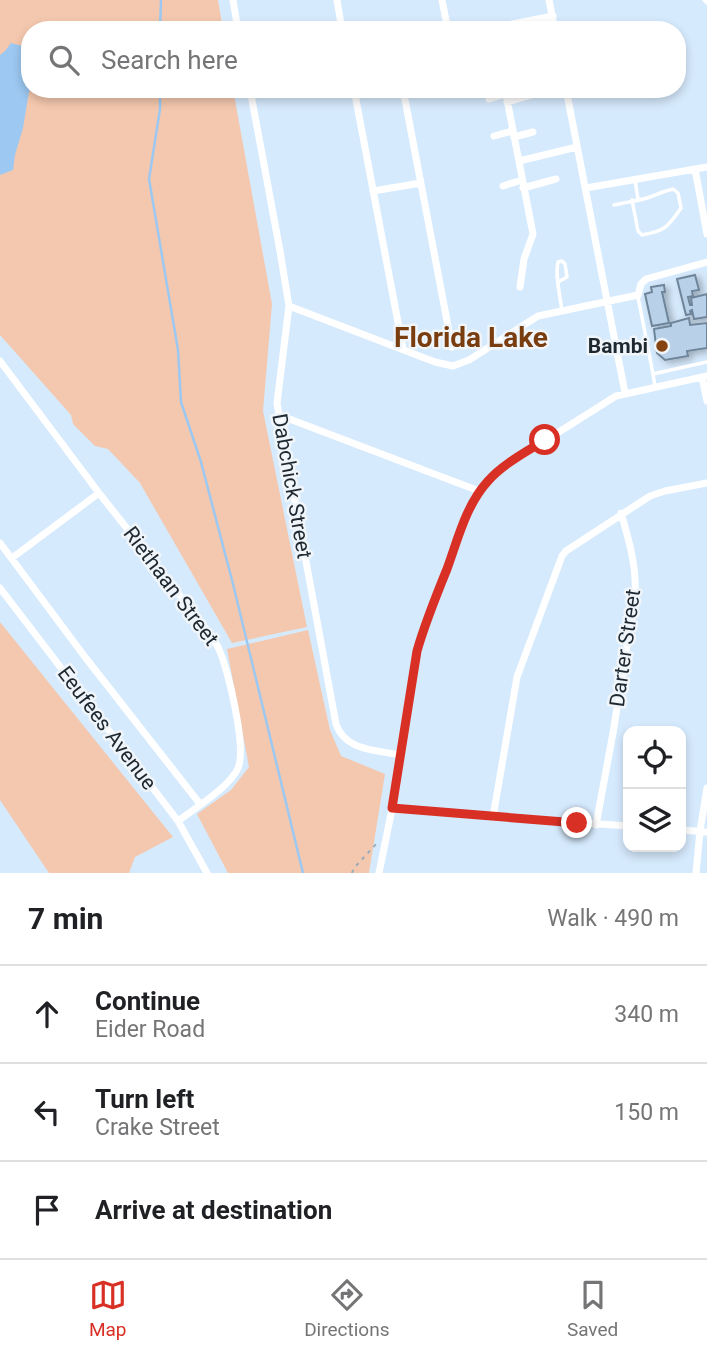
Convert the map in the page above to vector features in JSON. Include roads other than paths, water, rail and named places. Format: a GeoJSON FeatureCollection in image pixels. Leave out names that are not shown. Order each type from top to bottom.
{"type":"FeatureCollection","features":[{"type":"Feature","properties":{"kind":"street"},"geometry":{"type":"LineString","coordinates":[[233,0],[236,21]]}},
{"type":"Feature","properties":{"kind":"street"},"geometry":{"type":"LineString","coordinates":[[337,0],[340,21]]}},
{"type":"Feature","properties":{"kind":"street"},"geometry":{"type":"LineString","coordinates":[[442,0],[446,21]]}},
{"type":"Feature","properties":{"kind":"street"},"geometry":{"type":"LineString","coordinates":[[549,0],[553,21]]}},
{"type":"Feature","properties":{"kind":"street"},"geometry":{"type":"LineString","coordinates":[[527,21],[552,16]]}},
{"type":"Feature","properties":{"kind":"street","name":"Dabchick Street"},"geometry":{"type":"LineString","coordinates":[[252,98],[289,306],[277,403],[338,731],[349,743],[361,748],[400,755]]}},
{"type":"Feature","properties":{"kind":"street"},"geometry":{"type":"LineString","coordinates":[[356,98],[403,349]]}},
{"type":"Feature","properties":{"kind":"street"},"geometry":{"type":"LineString","coordinates":[[405,98],[452,347]]}},
{"type":"Feature","properties":{"kind":"street"},"geometry":{"type":"LineString","coordinates":[[489,99],[493,98]]}},
{"type":"Feature","properties":{"kind":"street"},"geometry":{"type":"LineString","coordinates":[[507,98],[533,235],[525,253],[520,287]]}},
{"type":"Feature","properties":{"kind":"street"},"geometry":{"type":"LineString","coordinates":[[568,98],[625,393]]}},
{"type":"Feature","properties":{"kind":"street"},"geometry":{"type":"LineString","coordinates":[[494,136],[533,132]]}},
{"type":"Feature","properties":{"kind":"street"},"geometry":{"type":"LineString","coordinates":[[519,161],[577,146]]}},
{"type":"Feature","properties":{"kind":"street"},"geometry":{"type":"LineString","coordinates":[[586,188],[707,167]]}},
{"type":"Feature","properties":{"kind":"street"},"geometry":{"type":"LineString","coordinates":[[695,169],[707,234]]}},
{"type":"Feature","properties":{"kind":"street"},"geometry":{"type":"LineString","coordinates":[[503,186],[556,179]]}},
{"type":"Feature","properties":{"kind":"street"},"geometry":{"type":"LineString","coordinates":[[373,191],[421,183]]}},
{"type":"Feature","properties":{"kind":"street"},"geometry":{"type":"LineString","coordinates":[[289,306],[435,362],[453,366],[469,360],[533,318],[638,295],[641,284],[646,279],[707,262]]}},
{"type":"Feature","properties":{"kind":"street","name":"Riethaan Street"},"geometry":{"type":"LineString","coordinates":[[0,361],[203,625],[218,646],[229,674],[240,740],[240,765],[226,783],[178,821]]}},
{"type":"Feature","properties":{"kind":"street"},"geometry":{"type":"LineString","coordinates":[[379,873],[419,644],[466,518],[479,491],[496,473],[526,452],[601,404],[625,393],[705,377],[707,401]]}},
{"type":"Feature","properties":{"kind":"street"},"geometry":{"type":"LineString","coordinates":[[279,415],[479,491]]}},
{"type":"Feature","properties":{"kind":"street"},"geometry":{"type":"LineString","coordinates":[[493,817],[517,677],[559,563],[566,551],[621,513],[658,492],[707,483]]}},
{"type":"Feature","properties":{"kind":"street"},"geometry":{"type":"LineString","coordinates":[[12,558],[99,493]]}},
{"type":"Feature","properties":{"kind":"street","name":"Darter Street"},"geometry":{"type":"LineString","coordinates":[[596,825],[635,596],[635,574],[621,513]]}},
{"type":"Feature","properties":{"kind":"street","name":"Eeufees Avenue"},"geometry":{"type":"LineString","coordinates":[[0,543],[200,804]]}},
{"type":"Feature","properties":{"kind":"street","name":"Eeufees Avenue"},"geometry":{"type":"LineString","coordinates":[[0,588],[178,821],[207,873]]}},
{"type":"Feature","properties":{"kind":"street"},"geometry":{"type":"LineString","coordinates":[[696,873],[707,788]]}},
{"type":"Feature","properties":{"kind":"street"},"geometry":{"type":"LineString","coordinates":[[392,808],[623,827]]}},
{"type":"Feature","properties":{"kind":"lane"},"geometry":{"type":"LineString","coordinates":[[614,205],[635,200],[650,197],[659,192],[675,190],[681,208],[665,229],[642,235],[638,231],[635,200],[635,180]]}},
{"type":"Feature","properties":{"kind":"lane"},"geometry":{"type":"LineString","coordinates":[[558,282],[567,277],[565,264],[561,261],[557,267],[558,282],[562,311]]}},
{"type":"Feature","properties":{"kind":"lane"},"geometry":{"type":"LineString","coordinates":[[638,295],[656,386]]}},
{"type":"Feature","properties":{"kind":"lane"},"geometry":{"type":"LineString","coordinates":[[653,374],[707,362]]}},
{"type":"Feature","properties":{"kind":"water"},"geometry":{"type":"Polygon","coordinates":[[[11,43],[21,46],[21,98],[28,98],[13,170],[0,175],[0,55],[11,43]]]}},
{"type":"Feature","properties":{"kind":"waterway"},"geometry":{"type":"LineString","coordinates":[[160,21],[161,0]]}},
{"type":"Feature","properties":{"kind":"waterway"},"geometry":{"type":"LineString","coordinates":[[160,98],[149,179],[178,350],[181,402],[201,462],[233,584],[303,873]]}},
{"type":"Feature","properties":{"kind":"place","name":"Bambi"},"geometry":{"type":"Point","coordinates":[662,346]}},
{"type":"Feature","properties":{"kind":"district","name":"Florida Lake"},"geometry":{"type":"Point","coordinates":[471,337]}}]}
